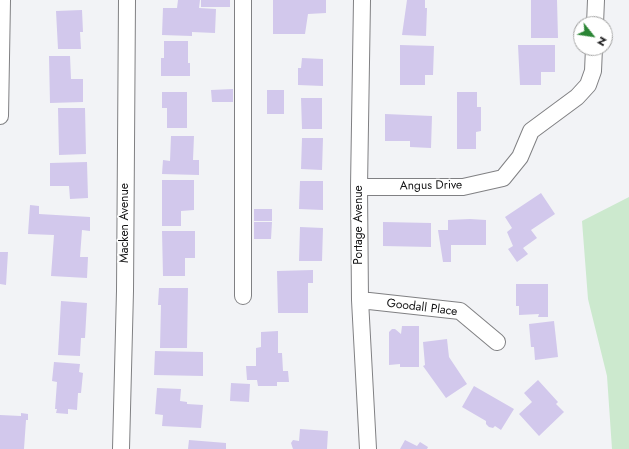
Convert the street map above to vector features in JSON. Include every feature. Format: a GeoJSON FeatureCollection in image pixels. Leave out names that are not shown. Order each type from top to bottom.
{"type":"FeatureCollection","features":[{"type":"Feature","properties":{"kind":"street"},"geometry":{"type":"LineString","coordinates":[[0,116],[2,0]]}},
{"type":"Feature","properties":{"kind":"street","name":"Macken Avenue"},"geometry":{"type":"LineString","coordinates":[[121,447],[125,291],[127,0]]}},
{"type":"Feature","properties":{"kind":"street"},"geometry":{"type":"LineString","coordinates":[[243,0],[243,296]]}},
{"type":"Feature","properties":{"kind":"street","name":"Portage Avenue"},"geometry":{"type":"LineString","coordinates":[[362,0],[359,187],[360,300],[368,449]]}},
{"type":"Feature","properties":{"kind":"street"},"geometry":{"type":"LineString","coordinates":[[595,16],[596,0]]}},
{"type":"Feature","properties":{"kind":"street","name":"Angus Drive"},"geometry":{"type":"LineString","coordinates":[[359,187],[463,187],[503,178],[520,157],[531,131],[577,97],[588,85],[593,71],[594,56]]}},
{"type":"Feature","properties":{"kind":"street","name":"Goodall Place"},"geometry":{"type":"LineString","coordinates":[[360,300],[460,311],[497,342]]}},
{"type":"Feature","properties":{"kind":"green space"},"geometry":{"type":"Polygon","coordinates":[[[629,197],[629,449],[612,449],[607,376],[588,299],[582,221],[629,197]]]}},
{"type":"Feature","properties":{"kind":"building"},"geometry":{"type":"Polygon","coordinates":[[[178,0],[200,0],[199,8],[216,9],[215,33],[192,32],[192,36],[162,35],[163,8],[177,8],[178,0]]]}},
{"type":"Feature","properties":{"kind":"building"},"geometry":{"type":"Polygon","coordinates":[[[201,0],[230,0],[230,7],[201,7],[201,0]]]}},
{"type":"Feature","properties":{"kind":"building"},"geometry":{"type":"Polygon","coordinates":[[[273,0],[326,0],[326,13],[308,14],[305,34],[273,34],[273,0]]]}},
{"type":"Feature","properties":{"kind":"building"},"geometry":{"type":"Polygon","coordinates":[[[407,0],[425,0],[425,8],[427,8],[426,36],[402,35],[407,0]]]}},
{"type":"Feature","properties":{"kind":"building"},"geometry":{"type":"Polygon","coordinates":[[[531,0],[557,0],[558,38],[531,38],[531,0]]]}},
{"type":"Feature","properties":{"kind":"building"},"geometry":{"type":"Polygon","coordinates":[[[82,10],[83,32],[80,32],[81,49],[58,49],[56,11],[82,10]]]}},
{"type":"Feature","properties":{"kind":"building"},"geometry":{"type":"Polygon","coordinates":[[[164,41],[188,41],[188,63],[190,63],[190,76],[161,76],[161,58],[164,58],[164,41]]]}},
{"type":"Feature","properties":{"kind":"building"},"geometry":{"type":"Polygon","coordinates":[[[400,45],[434,46],[433,75],[425,75],[425,85],[400,85],[400,45]]]}},
{"type":"Feature","properties":{"kind":"building"},"geometry":{"type":"Polygon","coordinates":[[[518,45],[555,45],[555,72],[541,72],[541,85],[520,85],[518,45]]]}},
{"type":"Feature","properties":{"kind":"building"},"geometry":{"type":"Polygon","coordinates":[[[49,56],[70,56],[71,79],[83,79],[83,102],[50,103],[49,56]]]}},
{"type":"Feature","properties":{"kind":"building"},"geometry":{"type":"Polygon","coordinates":[[[302,58],[323,59],[323,86],[298,85],[298,68],[301,68],[302,58]]]}},
{"type":"Feature","properties":{"kind":"building"},"geometry":{"type":"Polygon","coordinates":[[[233,89],[233,102],[212,102],[211,90],[233,89]]]}},
{"type":"Feature","properties":{"kind":"building"},"geometry":{"type":"Polygon","coordinates":[[[267,90],[284,90],[284,114],[267,114],[267,90]]]}},
{"type":"Feature","properties":{"kind":"building"},"geometry":{"type":"Polygon","coordinates":[[[162,92],[187,92],[187,128],[167,128],[167,108],[162,108],[162,92]]]}},
{"type":"Feature","properties":{"kind":"building"},"geometry":{"type":"Polygon","coordinates":[[[457,92],[477,92],[477,107],[481,107],[481,131],[476,132],[476,149],[457,149],[457,92]]]}},
{"type":"Feature","properties":{"kind":"building"},"geometry":{"type":"Polygon","coordinates":[[[301,98],[322,98],[322,129],[302,129],[301,98]]]}},
{"type":"Feature","properties":{"kind":"building"},"geometry":{"type":"Polygon","coordinates":[[[58,108],[85,108],[86,154],[59,155],[58,108]]]}},
{"type":"Feature","properties":{"kind":"building"},"geometry":{"type":"Polygon","coordinates":[[[385,114],[432,116],[431,148],[410,147],[410,141],[385,141],[385,114]]]}},
{"type":"Feature","properties":{"kind":"building"},"geometry":{"type":"Polygon","coordinates":[[[171,136],[194,136],[193,160],[199,160],[199,175],[162,174],[163,160],[170,161],[171,136]]]}},
{"type":"Feature","properties":{"kind":"building"},"geometry":{"type":"Polygon","coordinates":[[[302,138],[323,138],[322,170],[301,169],[302,138]]]}},
{"type":"Feature","properties":{"kind":"building"},"geometry":{"type":"Polygon","coordinates":[[[87,162],[88,198],[70,199],[69,186],[50,186],[50,163],[87,162]]]}},
{"type":"Feature","properties":{"kind":"building"},"geometry":{"type":"Polygon","coordinates":[[[162,180],[194,180],[194,210],[181,211],[181,226],[162,226],[162,180]]]}},
{"type":"Feature","properties":{"kind":"building"},"geometry":{"type":"Polygon","coordinates":[[[300,181],[323,181],[323,210],[299,209],[300,181]]]}},
{"type":"Feature","properties":{"kind":"building"},"geometry":{"type":"Polygon","coordinates":[[[541,193],[555,214],[531,230],[537,238],[523,248],[528,254],[517,262],[508,249],[513,246],[507,232],[512,228],[505,217],[541,193]]]}},
{"type":"Feature","properties":{"kind":"building"},"geometry":{"type":"Polygon","coordinates":[[[30,205],[39,206],[39,214],[90,217],[90,231],[82,230],[80,257],[88,257],[87,278],[51,276],[54,235],[28,234],[30,205]]]}},
{"type":"Feature","properties":{"kind":"building"},"geometry":{"type":"Polygon","coordinates":[[[254,209],[272,209],[272,221],[254,221],[254,209]]]}},
{"type":"Feature","properties":{"kind":"building"},"geometry":{"type":"Polygon","coordinates":[[[448,220],[486,220],[486,245],[451,245],[451,262],[443,262],[438,230],[448,230],[448,220]]]}},
{"type":"Feature","properties":{"kind":"building"},"geometry":{"type":"Polygon","coordinates":[[[254,222],[272,222],[271,239],[254,239],[254,222]]]}},
{"type":"Feature","properties":{"kind":"building"},"geometry":{"type":"Polygon","coordinates":[[[383,222],[431,223],[431,247],[383,246],[383,222]]]}},
{"type":"Feature","properties":{"kind":"building"},"geometry":{"type":"Polygon","coordinates":[[[300,227],[323,228],[322,261],[299,261],[300,227]]]}},
{"type":"Feature","properties":{"kind":"building"},"geometry":{"type":"Polygon","coordinates":[[[162,231],[195,231],[195,258],[185,258],[185,276],[163,276],[162,231]]]}},
{"type":"Feature","properties":{"kind":"building"},"geometry":{"type":"Polygon","coordinates":[[[0,252],[8,252],[6,285],[0,284],[0,252]]]}},
{"type":"Feature","properties":{"kind":"building"},"geometry":{"type":"Polygon","coordinates":[[[313,270],[313,283],[308,283],[308,313],[278,313],[277,271],[313,270]]]}},
{"type":"Feature","properties":{"kind":"building"},"geometry":{"type":"Polygon","coordinates":[[[516,284],[548,284],[548,317],[538,317],[539,314],[519,315],[519,306],[516,306],[516,284]]]}},
{"type":"Feature","properties":{"kind":"building"},"geometry":{"type":"Polygon","coordinates":[[[159,288],[188,288],[187,348],[160,348],[161,305],[158,305],[159,288]]]}},
{"type":"Feature","properties":{"kind":"building"},"geometry":{"type":"Polygon","coordinates":[[[61,301],[87,303],[85,338],[81,338],[80,356],[58,355],[61,301]]]}},
{"type":"Feature","properties":{"kind":"building"},"geometry":{"type":"Polygon","coordinates":[[[554,321],[558,357],[535,360],[534,347],[531,347],[529,324],[554,321]]]}},
{"type":"Feature","properties":{"kind":"building"},"geometry":{"type":"Polygon","coordinates":[[[402,326],[419,326],[419,367],[400,367],[400,364],[389,365],[389,332],[392,329],[395,329],[401,334],[402,326]]]}},
{"type":"Feature","properties":{"kind":"building"},"geometry":{"type":"Polygon","coordinates":[[[278,331],[278,353],[282,353],[283,371],[288,371],[289,382],[277,382],[277,386],[258,386],[257,380],[247,380],[246,366],[256,366],[256,348],[261,347],[261,332],[278,331]]]}},
{"type":"Feature","properties":{"kind":"building"},"geometry":{"type":"Polygon","coordinates":[[[447,339],[449,357],[467,384],[446,398],[423,366],[425,365],[423,342],[447,339]]]}},
{"type":"Feature","properties":{"kind":"building"},"geometry":{"type":"Polygon","coordinates":[[[155,351],[203,352],[203,376],[154,375],[155,351]]]}},
{"type":"Feature","properties":{"kind":"building"},"geometry":{"type":"Polygon","coordinates":[[[54,362],[80,364],[79,372],[83,373],[81,393],[78,393],[77,410],[68,409],[68,414],[56,413],[57,382],[52,381],[54,362]]]}},
{"type":"Feature","properties":{"kind":"building"},"geometry":{"type":"Polygon","coordinates":[[[538,380],[558,402],[556,404],[564,412],[539,436],[519,414],[532,402],[524,393],[538,380]]]}},
{"type":"Feature","properties":{"kind":"building"},"geometry":{"type":"Polygon","coordinates":[[[231,383],[250,384],[249,402],[230,401],[231,383]]]}},
{"type":"Feature","properties":{"kind":"building"},"geometry":{"type":"Polygon","coordinates":[[[474,386],[514,409],[501,430],[495,426],[493,428],[489,427],[486,424],[486,421],[462,407],[474,386]]]}},
{"type":"Feature","properties":{"kind":"building"},"geometry":{"type":"Polygon","coordinates":[[[157,388],[181,389],[180,401],[187,402],[187,404],[203,405],[201,428],[162,426],[163,415],[155,414],[157,388]]]}},
{"type":"Feature","properties":{"kind":"building"},"geometry":{"type":"Polygon","coordinates":[[[21,413],[28,414],[28,420],[26,420],[24,449],[0,449],[0,415],[21,416],[21,413]]]}},
{"type":"Feature","properties":{"kind":"building"},"geometry":{"type":"Polygon","coordinates":[[[300,429],[328,431],[327,449],[293,449],[291,443],[293,440],[299,441],[300,429]]]}},
{"type":"Feature","properties":{"kind":"building"},"geometry":{"type":"Polygon","coordinates":[[[189,440],[226,443],[226,449],[188,449],[189,440]]]}},
{"type":"Feature","properties":{"kind":"building"},"geometry":{"type":"Polygon","coordinates":[[[405,440],[417,446],[420,442],[428,447],[427,449],[400,449],[405,440]]]}}]}
